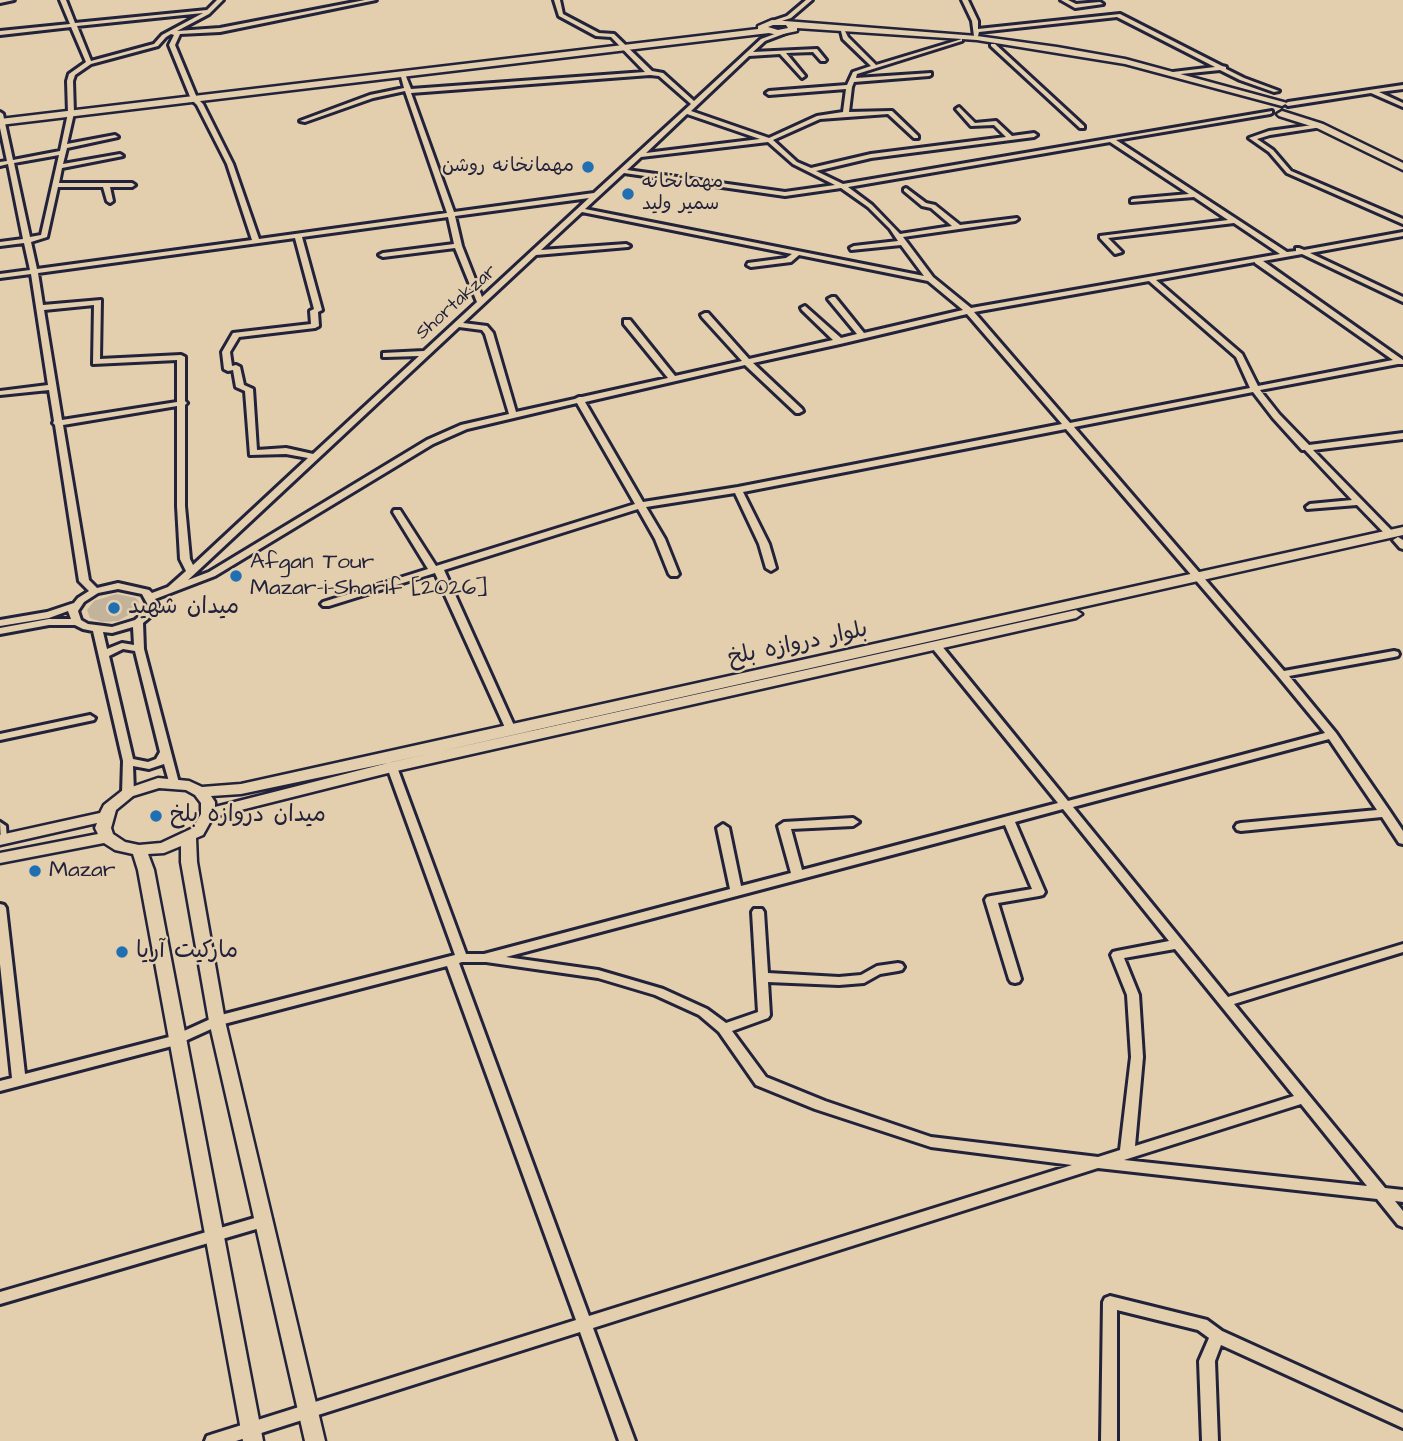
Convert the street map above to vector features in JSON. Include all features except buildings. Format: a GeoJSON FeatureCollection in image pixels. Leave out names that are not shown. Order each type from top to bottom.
{"type":"FeatureCollection","features":[{"type":"Feature","properties":{"kind":"highway"},"geometry":{"type":"LineString","coordinates":[[765,33],[772,22],[844,32],[993,44],[1120,65],[1320,126],[1403,167]]}},
{"type":"Feature","properties":{"kind":"highway"},"geometry":{"type":"LineString","coordinates":[[194,97],[621,46],[765,33],[789,26],[976,35],[1125,62],[1291,106],[1403,160]]}},
{"type":"Feature","properties":{"kind":"highway"},"geometry":{"type":"LineString","coordinates":[[0,119],[621,46],[751,32],[765,33]]}},
{"type":"Feature","properties":{"kind":"highway"},"geometry":{"type":"LineString","coordinates":[[1266,108],[1291,106]]}},
{"type":"Feature","properties":{"kind":"highway"},"geometry":{"type":"LineString","coordinates":[[1282,114],[1291,106]]}},
{"type":"Feature","properties":{"kind":"main road","name":"بلوار دروازه بلخ"},"geometry":{"type":"LineString","coordinates":[[200,792],[241,789],[1399,538]]}},
{"type":"Feature","properties":{"kind":"main road","name":"بلوار دروازه بلخ"},"geometry":{"type":"LineString","coordinates":[[208,814],[392,767],[937,647],[1201,581]]}},
{"type":"Feature","properties":{"kind":"main road"},"geometry":{"type":"LineString","coordinates":[[174,783],[200,792],[208,802],[208,814],[204,823],[188,838],[164,848],[139,850],[120,846],[107,837],[103,828],[104,817],[117,799],[142,786],[174,783]]}},
{"type":"Feature","properties":{"kind":"main road"},"geometry":{"type":"LineString","coordinates":[[0,835],[104,817]]}},
{"type":"Feature","properties":{"kind":"main road"},"geometry":{"type":"LineString","coordinates":[[0,858],[107,837]]}},
{"type":"Feature","properties":{"kind":"main road"},"geometry":{"type":"LineString","coordinates":[[188,838],[189,862],[217,1021],[315,1441]]}},
{"type":"Feature","properties":{"kind":"main road"},"geometry":{"type":"LineString","coordinates":[[139,850],[146,870],[252,1435]]}},
{"type":"Feature","properties":{"kind":"street"},"geometry":{"type":"LineString","coordinates":[[0,1],[11,0]]}},
{"type":"Feature","properties":{"kind":"street"},"geometry":{"type":"LineString","coordinates":[[64,0],[89,63]]}},
{"type":"Feature","properties":{"kind":"street"},"geometry":{"type":"LineString","coordinates":[[0,244],[44,237],[71,112],[72,74],[89,63],[156,46],[220,0]]}},
{"type":"Feature","properties":{"kind":"street"},"geometry":{"type":"LineString","coordinates":[[173,34],[273,21],[373,0]]}},
{"type":"Feature","properties":{"kind":"street"},"geometry":{"type":"LineString","coordinates":[[557,0],[561,15],[598,35],[612,35],[650,73]]}},
{"type":"Feature","properties":{"kind":"street"},"geometry":{"type":"LineString","coordinates":[[789,26],[809,0]]}},
{"type":"Feature","properties":{"kind":"street"},"geometry":{"type":"LineString","coordinates":[[965,0],[975,21],[976,35],[1118,15]]}},
{"type":"Feature","properties":{"kind":"street"},"geometry":{"type":"LineString","coordinates":[[1064,0],[1073,6],[1101,2],[1118,15],[1223,68],[1276,90]]}},
{"type":"Feature","properties":{"kind":"street"},"geometry":{"type":"LineString","coordinates":[[0,33],[209,10]]}},
{"type":"Feature","properties":{"kind":"street"},"geometry":{"type":"LineString","coordinates":[[844,32],[852,47],[873,65]]}},
{"type":"Feature","properties":{"kind":"street","name":"Shortakzar"},"geometry":{"type":"LineString","coordinates":[[151,597],[172,589],[191,572],[456,324],[642,155],[749,54],[765,33]]}},
{"type":"Feature","properties":{"kind":"street"},"geometry":{"type":"LineString","coordinates":[[173,34],[173,45],[194,97],[230,164],[256,242]]}},
{"type":"Feature","properties":{"kind":"street"},"geometry":{"type":"LineString","coordinates":[[846,114],[850,83],[855,73],[873,65],[960,40]]}},
{"type":"Feature","properties":{"kind":"street"},"geometry":{"type":"LineString","coordinates":[[993,44],[1082,127]]}},
{"type":"Feature","properties":{"kind":"street"},"geometry":{"type":"LineString","coordinates":[[749,54],[815,50],[823,60]]}},
{"type":"Feature","properties":{"kind":"street"},"geometry":{"type":"LineString","coordinates":[[782,52],[802,76]]}},
{"type":"Feature","properties":{"kind":"street"},"geometry":{"type":"LineString","coordinates":[[1173,74],[1223,68]]}},
{"type":"Feature","properties":{"kind":"street"},"geometry":{"type":"LineString","coordinates":[[402,74],[451,215],[458,246],[481,303]]}},
{"type":"Feature","properties":{"kind":"street"},"geometry":{"type":"LineString","coordinates":[[303,121],[372,96],[409,90],[660,74],[692,108],[769,140],[795,163],[842,186],[870,206],[930,279],[969,311],[1066,427],[1282,674],[1332,735],[1403,841]]}},
{"type":"Feature","properties":{"kind":"street"},"geometry":{"type":"LineString","coordinates":[[769,93],[929,74]]}},
{"type":"Feature","properties":{"kind":"street"},"geometry":{"type":"LineString","coordinates":[[1291,106],[1403,87]]}},
{"type":"Feature","properties":{"kind":"street"},"geometry":{"type":"LineString","coordinates":[[1373,92],[1403,105]]}},
{"type":"Feature","properties":{"kind":"street"},"geometry":{"type":"LineString","coordinates":[[624,171],[785,194],[1110,139],[1244,115],[1266,108]]}},
{"type":"Feature","properties":{"kind":"street"},"geometry":{"type":"LineString","coordinates":[[959,109],[973,125],[996,123],[1011,138]]}},
{"type":"Feature","properties":{"kind":"street"},"geometry":{"type":"LineString","coordinates":[[642,155],[769,140],[819,117],[846,114],[890,112],[916,137]]}},
{"type":"Feature","properties":{"kind":"street"},"geometry":{"type":"LineString","coordinates":[[0,119],[12,162],[34,272],[84,581],[95,591]]}},
{"type":"Feature","properties":{"kind":"street"},"geometry":{"type":"LineString","coordinates":[[1320,126],[1259,134],[1252,138],[1271,151],[1289,172],[1403,222]]}},
{"type":"Feature","properties":{"kind":"street"},"geometry":{"type":"LineString","coordinates":[[812,170],[871,156],[1034,135]]}},
{"type":"Feature","properties":{"kind":"street"},"geometry":{"type":"LineString","coordinates":[[0,164],[115,137]]}},
{"type":"Feature","properties":{"kind":"street"},"geometry":{"type":"LineString","coordinates":[[1110,139],[1284,253]]}},
{"type":"Feature","properties":{"kind":"street"},"geometry":{"type":"LineString","coordinates":[[61,166],[120,156]]}},
{"type":"Feature","properties":{"kind":"street"},"geometry":{"type":"LineString","coordinates":[[57,185],[132,185]]}},
{"type":"Feature","properties":{"kind":"street"},"geometry":{"type":"LineString","coordinates":[[106,185],[110,201]]}},
{"type":"Feature","properties":{"kind":"street"},"geometry":{"type":"LineString","coordinates":[[906,190],[924,205],[933,206],[958,228]]}},
{"type":"Feature","properties":{"kind":"street"},"geometry":{"type":"LineString","coordinates":[[0,276],[598,195]]}},
{"type":"Feature","properties":{"kind":"street"},"geometry":{"type":"LineString","coordinates":[[1133,201],[1195,195]]}},
{"type":"Feature","properties":{"kind":"street"},"geometry":{"type":"LineString","coordinates":[[581,210],[930,279]]}},
{"type":"Feature","properties":{"kind":"street"},"geometry":{"type":"LineString","coordinates":[[854,248],[1015,219]]}},
{"type":"Feature","properties":{"kind":"street"},"geometry":{"type":"LineString","coordinates":[[1118,252],[1102,237],[1234,221]]}},
{"type":"Feature","properties":{"kind":"street"},"geometry":{"type":"LineString","coordinates":[[172,589],[212,574],[430,442],[464,427],[969,311],[1258,261],[1299,250],[1403,234]]}},
{"type":"Feature","properties":{"kind":"street"},"geometry":{"type":"LineString","coordinates":[[298,236],[318,310],[314,311],[315,326],[236,335],[226,352],[228,369],[236,367],[240,387],[249,389],[253,453],[286,451],[313,457]]}},
{"type":"Feature","properties":{"kind":"street"},"geometry":{"type":"LineString","coordinates":[[383,255],[458,246]]}},
{"type":"Feature","properties":{"kind":"street"},"geometry":{"type":"LineString","coordinates":[[535,253],[626,246]]}},
{"type":"Feature","properties":{"kind":"street"},"geometry":{"type":"LineString","coordinates":[[1299,250],[1403,299]]}},
{"type":"Feature","properties":{"kind":"street"},"geometry":{"type":"LineString","coordinates":[[751,265],[788,260],[797,253]]}},
{"type":"Feature","properties":{"kind":"street"},"geometry":{"type":"LineString","coordinates":[[1258,261],[1401,362]]}},
{"type":"Feature","properties":{"kind":"street"},"geometry":{"type":"LineString","coordinates":[[1151,279],[1239,356],[1255,389],[1305,448],[1399,538]]}},
{"type":"Feature","properties":{"kind":"street"},"geometry":{"type":"LineString","coordinates":[[832,299],[862,336]]}},
{"type":"Feature","properties":{"kind":"street"},"geometry":{"type":"LineString","coordinates":[[40,308],[98,302],[96,362],[180,355],[183,403],[181,506],[185,559],[191,572]]}},
{"type":"Feature","properties":{"kind":"street"},"geometry":{"type":"LineString","coordinates":[[806,308],[840,342]]}},
{"type":"Feature","properties":{"kind":"street"},"geometry":{"type":"LineString","coordinates":[[705,315],[747,362],[799,411]]}},
{"type":"Feature","properties":{"kind":"street"},"geometry":{"type":"LineString","coordinates":[[627,322],[673,379]]}},
{"type":"Feature","properties":{"kind":"street"},"geometry":{"type":"LineString","coordinates":[[456,324],[484,328],[489,333],[513,415]]}},
{"type":"Feature","properties":{"kind":"street"},"geometry":{"type":"LineString","coordinates":[[386,355],[425,353]]}},
{"type":"Feature","properties":{"kind":"street"},"geometry":{"type":"LineString","coordinates":[[326,604],[642,505],[738,490],[1401,362]]}},
{"type":"Feature","properties":{"kind":"street"},"geometry":{"type":"LineString","coordinates":[[0,405],[2,393],[51,387]]}},
{"type":"Feature","properties":{"kind":"street"},"geometry":{"type":"LineString","coordinates":[[579,400],[642,505],[674,574]]}},
{"type":"Feature","properties":{"kind":"street"},"geometry":{"type":"LineString","coordinates":[[57,423],[183,403]]}},
{"type":"Feature","properties":{"kind":"street"},"geometry":{"type":"LineString","coordinates":[[1305,448],[1403,436]]}},
{"type":"Feature","properties":{"kind":"street"},"geometry":{"type":"LineString","coordinates":[[738,490],[764,544],[771,568]]}},
{"type":"Feature","properties":{"kind":"street"},"geometry":{"type":"LineString","coordinates":[[1310,507],[1359,502]]}},
{"type":"Feature","properties":{"kind":"street"},"geometry":{"type":"LineString","coordinates":[[397,512],[435,569],[511,730]]}},
{"type":"Feature","properties":{"kind":"street"},"geometry":{"type":"LineString","coordinates":[[0,623],[49,615],[76,605],[95,591],[129,586],[151,597],[153,605],[138,622],[119,628],[98,630],[77,622],[49,622],[0,631]]}},
{"type":"Feature","properties":{"kind":"street"},"geometry":{"type":"LineString","coordinates":[[76,605],[73,617],[77,622]]}},
{"type":"Feature","properties":{"kind":"street"},"geometry":{"type":"LineString","coordinates":[[138,622],[139,649],[174,783]]}},
{"type":"Feature","properties":{"kind":"street"},"geometry":{"type":"LineString","coordinates":[[98,630],[128,761],[128,793]]}},
{"type":"Feature","properties":{"kind":"street"},"geometry":{"type":"LineString","coordinates":[[104,654],[122,646],[139,649]]}},
{"type":"Feature","properties":{"kind":"street"},"geometry":{"type":"LineString","coordinates":[[937,647],[1403,1221]]}},
{"type":"Feature","properties":{"kind":"street"},"geometry":{"type":"LineString","coordinates":[[1282,674],[1394,654]]}},
{"type":"Feature","properties":{"kind":"street"},"geometry":{"type":"LineString","coordinates":[[0,737],[90,718]]}},
{"type":"Feature","properties":{"kind":"street"},"geometry":{"type":"LineString","coordinates":[[0,1086],[176,1040],[217,1021],[457,960],[484,958],[1332,735]]}},
{"type":"Feature","properties":{"kind":"street"},"geometry":{"type":"LineString","coordinates":[[128,761],[149,766],[160,761],[165,753]]}},
{"type":"Feature","properties":{"kind":"street"},"geometry":{"type":"LineString","coordinates":[[392,767],[583,1324],[627,1441]]}},
{"type":"Feature","properties":{"kind":"street"},"geometry":{"type":"LineString","coordinates":[[1241,827],[1385,813]]}},
{"type":"Feature","properties":{"kind":"street"},"geometry":{"type":"LineString","coordinates":[[1009,820],[1039,891],[991,900],[1015,979]]}},
{"type":"Feature","properties":{"kind":"street"},"geometry":{"type":"LineString","coordinates":[[798,876],[784,826],[853,822]]}},
{"type":"Feature","properties":{"kind":"street"},"geometry":{"type":"LineString","coordinates":[[723,828],[736,892]]}},
{"type":"Feature","properties":{"kind":"street"},"geometry":{"type":"LineString","coordinates":[[0,908],[3,970],[19,1081]]}},
{"type":"Feature","properties":{"kind":"street"},"geometry":{"type":"LineString","coordinates":[[724,1029],[764,1015],[758,912]]}},
{"type":"Feature","properties":{"kind":"street"},"geometry":{"type":"LineString","coordinates":[[1127,1153],[1137,1057],[1133,995],[1117,955],[1179,944]]}},
{"type":"Feature","properties":{"kind":"street"},"geometry":{"type":"LineString","coordinates":[[1226,1002],[1403,948]]}},
{"type":"Feature","properties":{"kind":"street"},"geometry":{"type":"LineString","coordinates":[[484,958],[598,974],[659,992],[703,1012],[724,1029],[761,1082],[931,1142],[1403,1196]]}},
{"type":"Feature","properties":{"kind":"street"},"geometry":{"type":"LineString","coordinates":[[762,977],[839,981],[864,978],[877,970],[898,967]]}},
{"type":"Feature","properties":{"kind":"street"},"geometry":{"type":"LineString","coordinates":[[213,1441],[252,1435],[308,1410],[1304,1098]]}},
{"type":"Feature","properties":{"kind":"street"},"geometry":{"type":"LineString","coordinates":[[0,1298],[265,1221]]}},
{"type":"Feature","properties":{"kind":"street"},"geometry":{"type":"LineString","coordinates":[[1109,1441],[1110,1303],[1202,1325],[1217,1336],[1403,1421]]}},
{"type":"Feature","properties":{"kind":"street"},"geometry":{"type":"LineString","coordinates":[[1210,1441],[1207,1361],[1217,1336]]}},
{"type":"Feature","properties":{"kind":"shaded area"},"geometry":{"type":"Polygon","coordinates":[[[116,594],[136,598],[139,602],[137,610],[118,621],[102,622],[90,618],[87,610],[94,601],[116,594]]]}},
{"type":"Feature","properties":{"kind":"place","name":"مهمانخانه روشن"},"geometry":{"type":"Point","coordinates":[588,167]}},
{"type":"Feature","properties":{"kind":"place","name":"مهمانخانه سمیر ولید"},"geometry":{"type":"Point","coordinates":[628,194]}},
{"type":"Feature","properties":{"kind":"place","name":"Afgan Tour Mazar-i-Sharif [2026]"},"geometry":{"type":"Point","coordinates":[236,576]}},
{"type":"Feature","properties":{"kind":"place","name":"میدان شهید"},"geometry":{"type":"Point","coordinates":[114,608]}},
{"type":"Feature","properties":{"kind":"place","name":"میدان دروازه بلخ"},"geometry":{"type":"Point","coordinates":[156,816]}},
{"type":"Feature","properties":{"kind":"place","name":"Mazar"},"geometry":{"type":"Point","coordinates":[35,871]}},
{"type":"Feature","properties":{"kind":"place","name":"مارکیت آریا"},"geometry":{"type":"Point","coordinates":[122,952]}}]}
